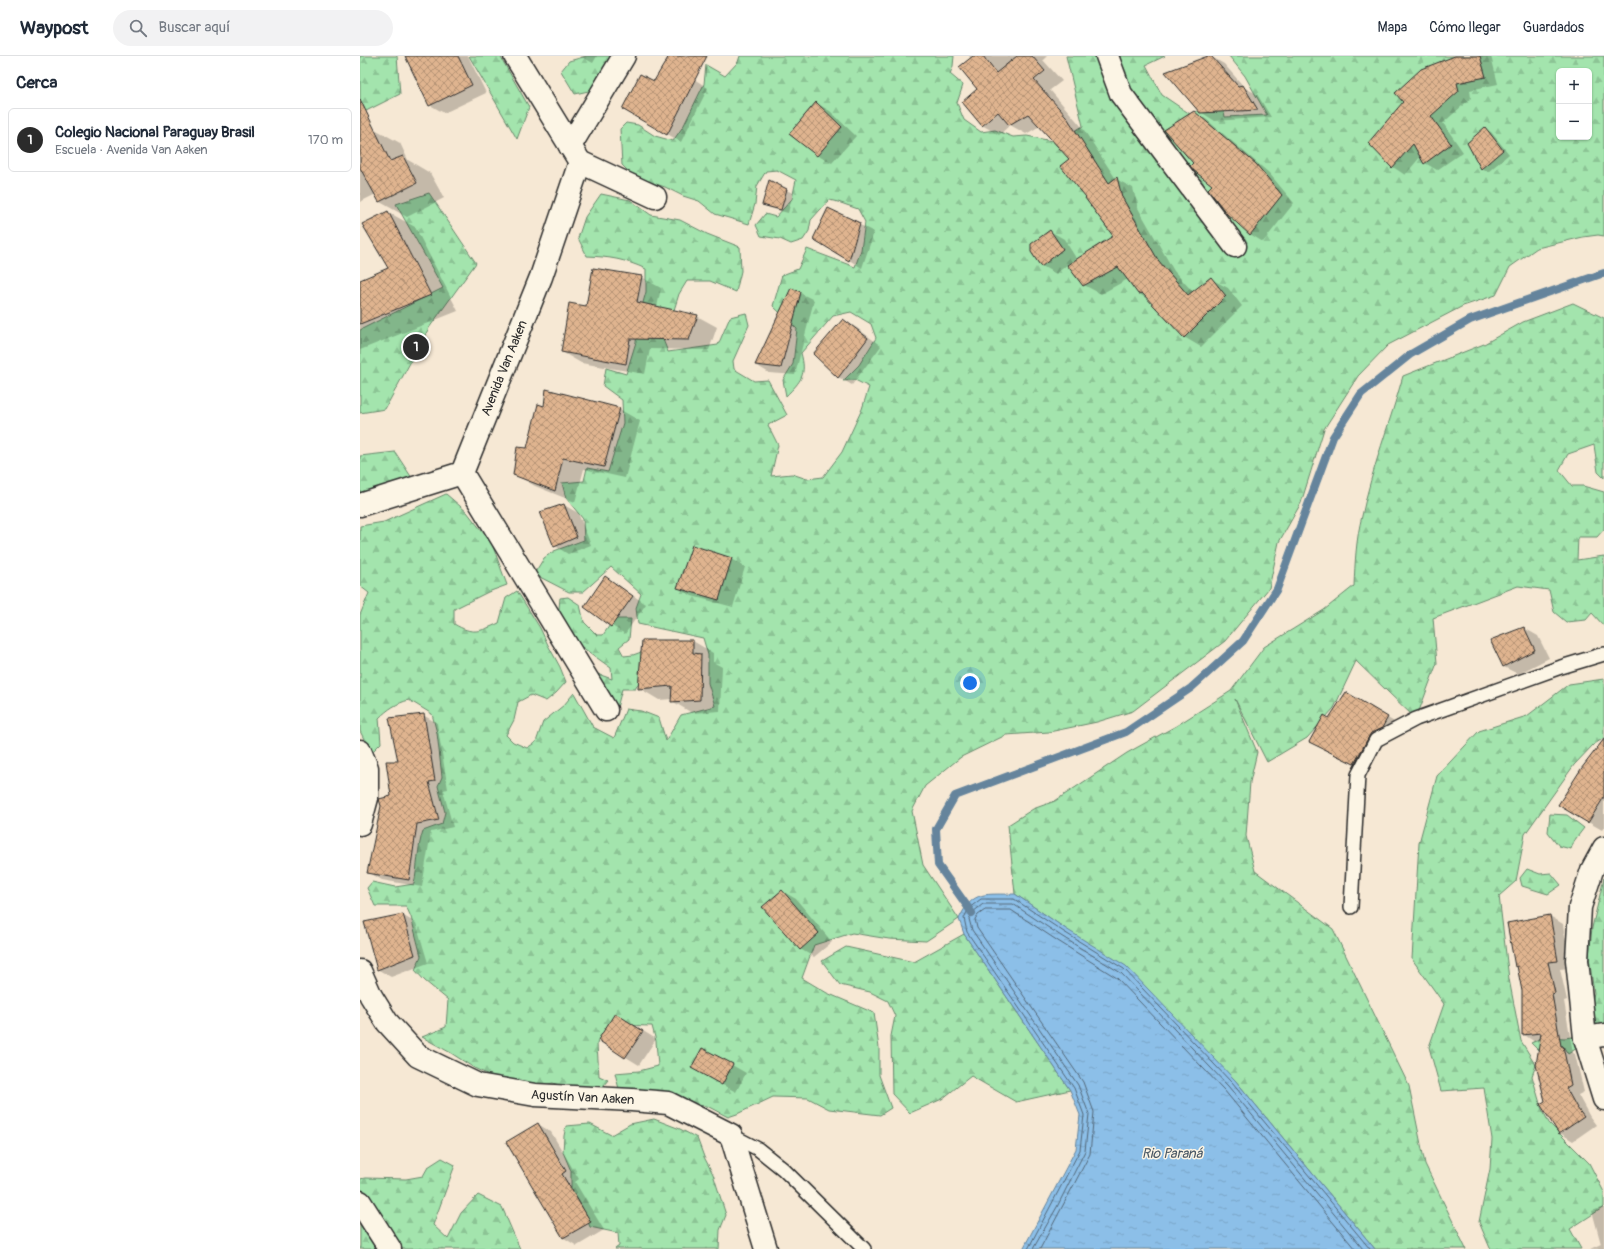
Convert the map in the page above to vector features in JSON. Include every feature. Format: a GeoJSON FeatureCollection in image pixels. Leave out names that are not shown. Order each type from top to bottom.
{"type":"FeatureCollection","features":[{"type":"Feature","properties":{"kind":"street"},"geometry":{"type":"LineString","coordinates":[[515,56],[575,154],[655,197]]}},
{"type":"Feature","properties":{"kind":"street","name":"Avenida Van Aaken"},"geometry":{"type":"LineString","coordinates":[[462,473],[541,277],[575,154],[624,56]]}},
{"type":"Feature","properties":{"kind":"street"},"geometry":{"type":"LineString","coordinates":[[1107,56],[1121,94],[1235,246]]}},
{"type":"Feature","properties":{"kind":"street"},"geometry":{"type":"LineString","coordinates":[[360,505],[462,473],[606,710]]}},
{"type":"Feature","properties":{"kind":"street"},"geometry":{"type":"LineString","coordinates":[[360,751],[367,768],[367,798],[360,824]]}},
{"type":"Feature","properties":{"kind":"street"},"geometry":{"type":"LineString","coordinates":[[1604,848],[1592,870],[1580,907],[1577,960],[1594,1036],[1604,1099]]}},
{"type":"Feature","properties":{"kind":"street","name":"Agustín Van Aaken"},"geometry":{"type":"LineString","coordinates":[[360,970],[371,996],[387,1022],[418,1056],[478,1085],[535,1095],[668,1103],[731,1135]]}},
{"type":"Feature","properties":{"kind":"street"},"geometry":{"type":"LineString","coordinates":[[731,1135],[766,1249]]}},
{"type":"Feature","properties":{"kind":"street"},"geometry":{"type":"LineString","coordinates":[[360,1202],[390,1249]]}},
{"type":"Feature","properties":{"kind":"lane"},"geometry":{"type":"LineString","coordinates":[[1350,907],[1358,775],[1376,740],[1416,719],[1561,667],[1604,654]]}},
{"type":"Feature","properties":{"kind":"lane"},"geometry":{"type":"LineString","coordinates":[[731,1135],[758,1149],[783,1168],[864,1249]]}},
{"type":"Feature","properties":{"kind":"green space"},"geometry":{"type":"Polygon","coordinates":[[[360,56],[397,56],[400,94],[360,114],[360,56]]]}},
{"type":"Feature","properties":{"kind":"green space"},"geometry":{"type":"Polygon","coordinates":[[[469,56],[500,56],[529,107],[517,139],[469,56]]]}},
{"type":"Feature","properties":{"kind":"green space"},"geometry":{"type":"Polygon","coordinates":[[[587,56],[619,56],[593,90],[575,94],[561,71],[569,61],[587,56]]]}},
{"type":"Feature","properties":{"kind":"green space"},"geometry":{"type":"Polygon","coordinates":[[[740,56],[954,56],[950,74],[963,85],[957,103],[964,120],[981,132],[995,130],[1013,137],[1027,136],[1057,142],[1083,126],[1066,56],[1165,56],[1146,65],[1162,95],[1190,114],[1222,100],[1225,117],[1267,115],[1245,76],[1229,56],[1604,56],[1604,236],[1598,235],[1583,237],[1537,248],[1510,267],[1496,295],[1463,306],[1388,345],[1358,376],[1324,429],[1301,503],[1279,542],[1269,588],[1225,641],[1133,711],[1097,722],[1049,732],[1006,735],[961,757],[925,786],[912,811],[923,865],[959,919],[926,941],[889,939],[852,933],[814,945],[802,978],[827,993],[874,1013],[879,1048],[879,1075],[891,1108],[880,1115],[829,1109],[808,1098],[773,1097],[728,1117],[707,1106],[685,1104],[619,1089],[615,1073],[639,1071],[658,1066],[656,1041],[652,1026],[620,1026],[605,1031],[600,1037],[597,1044],[599,1076],[608,1080],[599,1091],[579,1092],[553,1083],[532,1087],[487,1074],[474,1068],[422,1037],[446,1027],[448,1000],[425,981],[415,970],[421,956],[411,917],[406,906],[375,906],[367,888],[372,882],[395,887],[414,884],[423,831],[442,824],[445,812],[438,786],[442,777],[437,733],[432,714],[409,700],[393,707],[379,718],[381,743],[371,753],[360,731],[360,615],[369,593],[360,586],[360,526],[384,522],[446,494],[467,512],[492,544],[507,585],[488,592],[454,609],[454,624],[466,630],[476,631],[499,623],[506,598],[517,591],[540,628],[566,682],[546,701],[531,695],[518,702],[514,720],[506,735],[513,742],[527,748],[536,742],[543,722],[564,705],[574,693],[593,727],[614,738],[626,709],[641,711],[659,718],[666,741],[681,715],[715,706],[708,683],[708,655],[703,638],[638,624],[636,608],[641,594],[611,567],[583,592],[569,592],[534,574],[544,558],[554,551],[584,540],[583,519],[566,498],[562,483],[584,481],[587,468],[608,472],[623,423],[622,400],[603,386],[606,368],[626,374],[636,342],[639,317],[646,292],[646,269],[617,259],[587,256],[578,238],[585,217],[601,194],[630,200],[651,215],[680,220],[707,234],[740,247],[741,271],[736,292],[710,281],[687,281],[679,294],[674,310],[662,337],[668,352],[718,345],[730,317],[746,313],[749,325],[733,361],[734,369],[754,381],[768,380],[787,415],[768,425],[778,445],[771,476],[792,474],[807,479],[823,477],[842,452],[862,409],[869,387],[855,380],[843,381],[859,365],[876,338],[871,324],[851,312],[833,316],[801,353],[803,372],[799,382],[786,396],[783,380],[793,364],[797,329],[773,306],[782,275],[798,269],[807,249],[855,267],[861,250],[865,222],[858,209],[829,200],[811,220],[809,231],[803,240],[791,244],[780,239],[761,236],[756,225],[765,214],[776,217],[792,199],[796,180],[777,170],[766,171],[757,186],[755,204],[749,224],[715,214],[699,201],[683,196],[665,187],[634,177],[622,165],[620,129],[626,123],[638,125],[655,136],[673,141],[684,125],[704,84],[706,65],[725,76],[738,62],[740,56]]]}},
{"type":"Feature","properties":{"kind":"green space"},"geometry":{"type":"Polygon","coordinates":[[[429,193],[476,263],[429,328],[385,409],[360,413],[360,330],[443,288],[396,204],[429,193]]]}},
{"type":"Feature","properties":{"kind":"green space"},"geometry":{"type":"Polygon","coordinates":[[[1573,303],[1604,318],[1604,478],[1598,472],[1594,445],[1568,454],[1559,470],[1572,486],[1583,486],[1604,492],[1604,529],[1597,537],[1578,537],[1577,560],[1604,556],[1604,626],[1592,613],[1586,620],[1566,622],[1554,612],[1549,590],[1518,586],[1433,618],[1437,663],[1416,719],[1356,661],[1334,708],[1307,738],[1267,762],[1235,699],[1257,752],[1250,782],[1246,836],[1255,871],[1333,929],[1409,1086],[1425,1164],[1466,1249],[1375,1249],[1235,1080],[1066,929],[1015,894],[1008,825],[1033,809],[1055,801],[1127,753],[1176,726],[1231,691],[1264,647],[1324,610],[1354,586],[1357,542],[1366,498],[1403,376],[1484,344],[1523,322],[1573,303]]]}},
{"type":"Feature","properties":{"kind":"green space"},"geometry":{"type":"Polygon","coordinates":[[[395,452],[412,478],[360,493],[360,456],[395,452]]]}},
{"type":"Feature","properties":{"kind":"green space"},"geometry":{"type":"Polygon","coordinates":[[[568,597],[580,605],[584,622],[597,635],[603,635],[614,619],[631,619],[629,639],[619,647],[624,656],[633,655],[647,650],[647,670],[635,689],[622,689],[614,719],[595,673],[612,679],[611,668],[557,629],[560,598],[568,597]]]}},
{"type":"Feature","properties":{"kind":"green space"},"geometry":{"type":"Polygon","coordinates":[[[1604,679],[1604,738],[1593,745],[1574,765],[1525,834],[1516,881],[1499,896],[1509,979],[1521,1041],[1536,1065],[1532,1076],[1541,1107],[1549,1123],[1589,1163],[1604,1192],[1604,1207],[1570,1229],[1581,1249],[1491,1249],[1479,1222],[1490,1169],[1492,1139],[1484,1088],[1441,1091],[1429,1047],[1444,1004],[1412,959],[1419,843],[1437,776],[1479,731],[1527,716],[1569,684],[1604,679]]]}},
{"type":"Feature","properties":{"kind":"green space"},"geometry":{"type":"Polygon","coordinates":[[[1550,814],[1567,815],[1584,828],[1574,841],[1571,849],[1559,846],[1548,832],[1550,814]]]}},
{"type":"Feature","properties":{"kind":"green space"},"geometry":{"type":"Polygon","coordinates":[[[1527,869],[1540,874],[1551,873],[1561,885],[1548,894],[1522,886],[1520,878],[1527,869]]]}},
{"type":"Feature","properties":{"kind":"green space"},"geometry":{"type":"Polygon","coordinates":[[[1604,878],[1604,1034],[1599,1035],[1589,1012],[1594,993],[1589,957],[1592,928],[1604,878]]]}},
{"type":"Feature","properties":{"kind":"green space"},"geometry":{"type":"Polygon","coordinates":[[[964,934],[1070,1090],[1016,1102],[971,1076],[942,1099],[910,1113],[892,1094],[891,1036],[895,1016],[888,1001],[870,992],[840,985],[822,961],[846,947],[914,962],[964,934]]]}},
{"type":"Feature","properties":{"kind":"green space"},"geometry":{"type":"Polygon","coordinates":[[[1578,1036],[1580,1046],[1568,1054],[1563,1046],[1538,1050],[1531,1043],[1543,1037],[1565,1038],[1578,1036]]]}},
{"type":"Feature","properties":{"kind":"green space"},"geometry":{"type":"Polygon","coordinates":[[[654,1119],[680,1129],[697,1138],[704,1157],[713,1174],[726,1215],[720,1230],[719,1249],[615,1249],[619,1246],[618,1233],[590,1227],[582,1207],[571,1188],[571,1171],[563,1152],[566,1126],[590,1124],[611,1135],[630,1124],[654,1119]]]}},
{"type":"Feature","properties":{"kind":"green space"},"geometry":{"type":"Polygon","coordinates":[[[442,1158],[455,1165],[433,1225],[448,1239],[461,1213],[478,1195],[502,1207],[520,1249],[360,1249],[360,1179],[406,1179],[423,1176],[428,1167],[442,1158]]]}},
{"type":"Feature","properties":{"kind":"water","name":"Rio Paraná"},"geometry":{"type":"Polygon","coordinates":[[[988,894],[1015,894],[1066,929],[1126,966],[1235,1080],[1375,1249],[1023,1249],[1076,1149],[1080,1115],[1070,1090],[964,934],[959,919],[964,909],[975,898],[988,894]]]}},
{"type":"Feature","properties":{"kind":"building"},"geometry":{"type":"Polygon","coordinates":[[[405,56],[458,56],[472,85],[429,106],[405,56]]]}},
{"type":"Feature","properties":{"kind":"building"},"geometry":{"type":"Polygon","coordinates":[[[669,56],[707,56],[667,135],[622,109],[640,74],[654,81],[669,56]]]}},
{"type":"Feature","properties":{"kind":"building"},"geometry":{"type":"Polygon","coordinates":[[[973,56],[983,56],[996,73],[1017,56],[1032,56],[1045,71],[1034,80],[1066,116],[1109,183],[1117,177],[1122,197],[1158,260],[1188,295],[1211,277],[1226,296],[1184,338],[1142,293],[1138,294],[1118,267],[1083,286],[1067,265],[1113,236],[1085,198],[1086,197],[1060,166],[1069,159],[1028,114],[1009,125],[998,112],[982,126],[962,102],[977,89],[959,67],[973,56]]]}},
{"type":"Feature","properties":{"kind":"building"},"geometry":{"type":"Polygon","coordinates":[[[1211,56],[1238,86],[1243,85],[1258,110],[1200,113],[1165,72],[1211,56]]]}},
{"type":"Feature","properties":{"kind":"building"},"geometry":{"type":"Polygon","coordinates":[[[1455,56],[1480,56],[1486,77],[1457,83],[1459,91],[1431,116],[1451,144],[1424,164],[1413,144],[1392,168],[1368,143],[1403,102],[1395,93],[1421,69],[1455,56]]]}},
{"type":"Feature","properties":{"kind":"building"},"geometry":{"type":"Polygon","coordinates":[[[360,99],[390,161],[403,156],[417,183],[379,202],[360,168],[360,99]]]}},
{"type":"Feature","properties":{"kind":"building"},"geometry":{"type":"Polygon","coordinates":[[[816,102],[842,127],[817,156],[789,134],[816,102]]]}},
{"type":"Feature","properties":{"kind":"building"},"geometry":{"type":"Polygon","coordinates":[[[1194,111],[1256,164],[1282,195],[1250,235],[1226,213],[1208,189],[1212,185],[1193,170],[1190,166],[1193,163],[1164,130],[1194,111]]]}},
{"type":"Feature","properties":{"kind":"building"},"geometry":{"type":"Polygon","coordinates":[[[1485,127],[1503,150],[1481,169],[1467,143],[1485,127]]]}},
{"type":"Feature","properties":{"kind":"building"},"geometry":{"type":"Polygon","coordinates":[[[769,180],[787,189],[781,210],[762,205],[769,180]]]}},
{"type":"Feature","properties":{"kind":"building"},"geometry":{"type":"Polygon","coordinates":[[[828,208],[860,223],[849,261],[813,239],[828,208]]]}},
{"type":"Feature","properties":{"kind":"building"},"geometry":{"type":"Polygon","coordinates":[[[388,211],[431,295],[360,324],[360,280],[388,268],[362,224],[388,211]]]}},
{"type":"Feature","properties":{"kind":"building"},"geometry":{"type":"Polygon","coordinates":[[[1050,230],[1063,249],[1041,267],[1031,252],[1031,244],[1050,230]]]}},
{"type":"Feature","properties":{"kind":"building"},"geometry":{"type":"Polygon","coordinates":[[[593,268],[642,276],[637,302],[698,315],[689,340],[630,339],[626,364],[561,352],[569,303],[586,306],[593,268]]]}},
{"type":"Feature","properties":{"kind":"building"},"geometry":{"type":"Polygon","coordinates":[[[791,288],[801,292],[781,368],[755,365],[791,288]]]}},
{"type":"Feature","properties":{"kind":"building"},"geometry":{"type":"Polygon","coordinates":[[[843,319],[868,338],[838,378],[813,354],[843,319]]]}},
{"type":"Feature","properties":{"kind":"building"},"geometry":{"type":"Polygon","coordinates":[[[546,389],[620,408],[604,467],[563,458],[555,491],[513,475],[517,447],[527,448],[538,404],[544,406],[546,389]]]}},
{"type":"Feature","properties":{"kind":"building"},"geometry":{"type":"Polygon","coordinates":[[[564,504],[577,537],[554,547],[540,512],[564,504]]]}},
{"type":"Feature","properties":{"kind":"building"},"geometry":{"type":"Polygon","coordinates":[[[692,545],[732,558],[719,600],[677,588],[692,545]]]}},
{"type":"Feature","properties":{"kind":"building"},"geometry":{"type":"Polygon","coordinates":[[[605,576],[633,596],[611,627],[584,607],[605,576]]]}},
{"type":"Feature","properties":{"kind":"building"},"geometry":{"type":"Polygon","coordinates":[[[1524,627],[1535,650],[1503,667],[1490,640],[1524,627]]]}},
{"type":"Feature","properties":{"kind":"building"},"geometry":{"type":"Polygon","coordinates":[[[642,640],[693,640],[693,653],[701,654],[700,700],[671,702],[672,686],[638,689],[642,640]]]}},
{"type":"Feature","properties":{"kind":"building"},"geometry":{"type":"Polygon","coordinates":[[[1346,692],[1388,717],[1382,728],[1371,733],[1354,764],[1309,742],[1324,715],[1329,718],[1346,692]]]}},
{"type":"Feature","properties":{"kind":"building"},"geometry":{"type":"Polygon","coordinates":[[[424,714],[435,781],[429,782],[439,820],[417,824],[409,880],[367,873],[381,806],[379,799],[391,796],[386,761],[398,761],[389,718],[424,714]]]}},
{"type":"Feature","properties":{"kind":"building"},"geometry":{"type":"Polygon","coordinates":[[[1604,739],[1604,797],[1588,823],[1558,805],[1581,769],[1604,739]]]}},
{"type":"Feature","properties":{"kind":"building"},"geometry":{"type":"Polygon","coordinates":[[[782,890],[819,933],[800,950],[762,907],[782,890]]]}},
{"type":"Feature","properties":{"kind":"building"},"geometry":{"type":"Polygon","coordinates":[[[403,914],[415,955],[377,970],[364,922],[403,914]]]}},
{"type":"Feature","properties":{"kind":"building"},"geometry":{"type":"Polygon","coordinates":[[[1550,915],[1558,961],[1548,962],[1555,993],[1552,994],[1561,1046],[1563,1046],[1571,1085],[1566,1088],[1577,1108],[1584,1117],[1559,1134],[1540,1104],[1545,1101],[1536,1065],[1541,1033],[1522,1035],[1522,991],[1517,966],[1515,967],[1507,923],[1550,915]]]}},
{"type":"Feature","properties":{"kind":"building"},"geometry":{"type":"Polygon","coordinates":[[[615,1013],[643,1031],[625,1058],[598,1040],[615,1013]]]}},
{"type":"Feature","properties":{"kind":"building"},"geometry":{"type":"Polygon","coordinates":[[[702,1048],[733,1064],[722,1085],[691,1068],[702,1048]]]}},
{"type":"Feature","properties":{"kind":"building"},"geometry":{"type":"Polygon","coordinates":[[[538,1123],[566,1171],[562,1174],[591,1222],[563,1238],[506,1142],[538,1123]]]}},
{"type":"Feature","properties":{"kind":"waterway"},"geometry":{"type":"LineString","coordinates":[[972,913],[938,865],[936,829],[955,796],[1126,732],[1191,688],[1243,641],[1277,589],[1333,437],[1361,394],[1411,354],[1470,320],[1604,273]]}},
{"type":"Feature","properties":{"kind":"place","name":"Colegio Nacional Paraguay Brasil"},"geometry":{"type":"Point","coordinates":[416,347]}}]}
